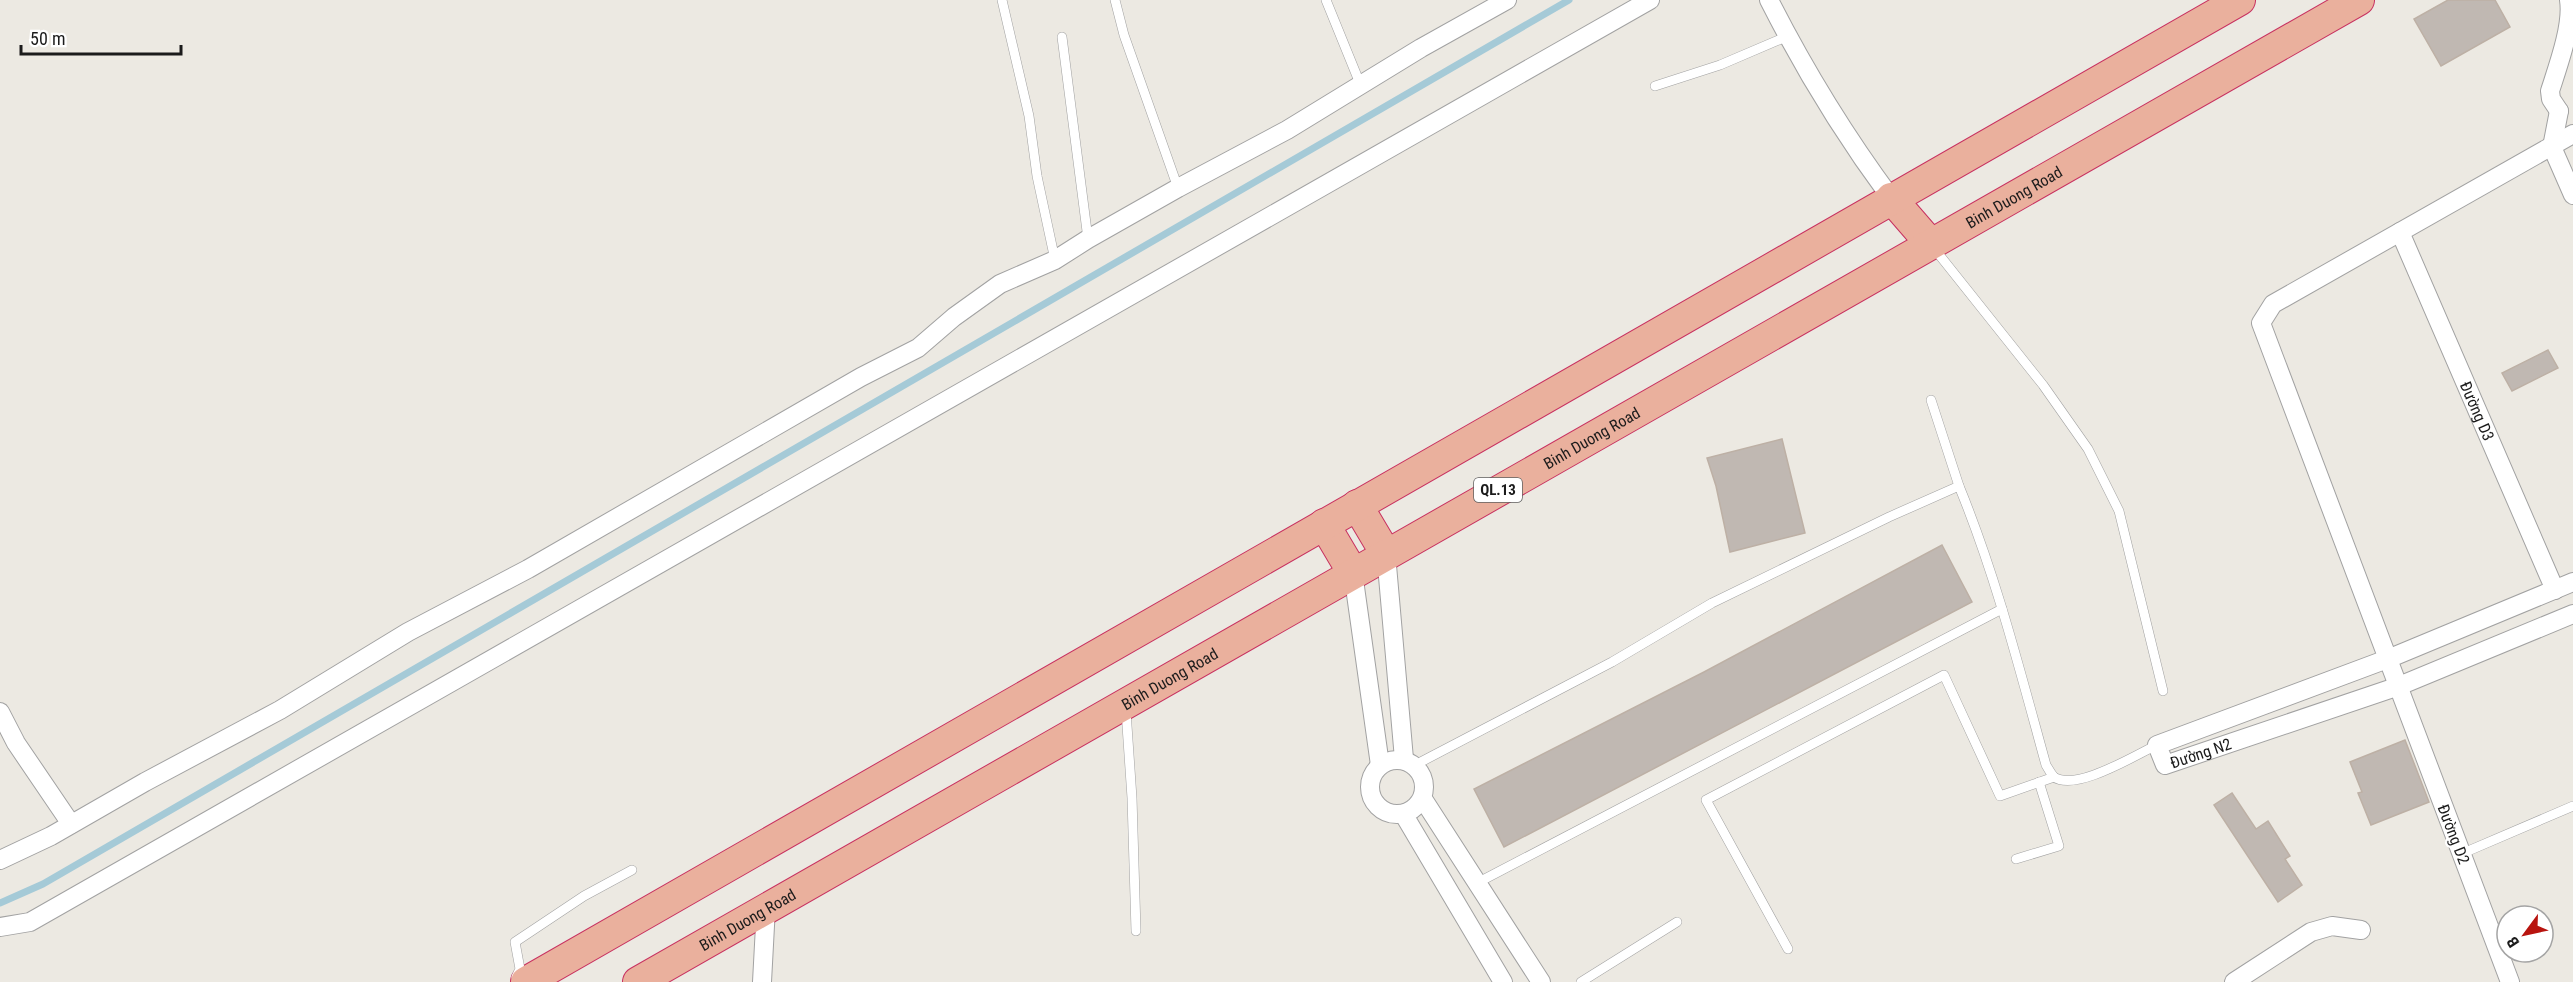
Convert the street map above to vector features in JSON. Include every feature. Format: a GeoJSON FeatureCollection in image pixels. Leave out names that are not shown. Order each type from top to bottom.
{"type":"FeatureCollection","features":[{"type":"Feature","properties":{"kind":"highway"},"geometry":{"type":"LineString","coordinates":[[526,982],[2240,0]]}},
{"type":"Feature","properties":{"kind":"highway","name":"Binh Duong Road"},"geometry":{"type":"LineString","coordinates":[[638,982],[1929,243],[2359,0]]}},
{"type":"Feature","properties":{"kind":"highway"},"geometry":{"type":"LineString","coordinates":[[1891,198],[1929,243]]}},
{"type":"Feature","properties":{"kind":"highway"},"geometry":{"type":"LineString","coordinates":[[1356,505],[1386,554]]}},
{"type":"Feature","properties":{"kind":"highway"},"geometry":{"type":"LineString","coordinates":[[1324,524],[1353,573]]}},
{"type":"Feature","properties":{"kind":"street"},"geometry":{"type":"LineString","coordinates":[[0,860],[280,711],[408,632],[528,569],[861,377],[918,348],[954,317],[1000,285],[1055,260],[1178,188],[1287,130],[1421,48],[1507,0]]}},
{"type":"Feature","properties":{"kind":"street"},"geometry":{"type":"LineString","coordinates":[[0,927],[30,922],[1650,0]]}},
{"type":"Feature","properties":{"kind":"street"},"geometry":{"type":"LineString","coordinates":[[1769,0],[1863,161],[1891,198]]}},
{"type":"Feature","properties":{"kind":"street"},"geometry":{"type":"LineString","coordinates":[[2568,0],[2572,18],[2570,29],[2550,91],[2551,99],[2566,108],[2552,147],[2573,195]]}},
{"type":"Feature","properties":{"kind":"street"},"geometry":{"type":"LineString","coordinates":[[2400,232],[2573,134]]}},
{"type":"Feature","properties":{"kind":"street","name":"Đường D3"},"geometry":{"type":"LineString","coordinates":[[2400,232],[2555,590]]}},
{"type":"Feature","properties":{"kind":"street","name":"Đường D2"},"geometry":{"type":"LineString","coordinates":[[2400,232],[2273,304],[2262,323],[2390,658],[2510,982]]}},
{"type":"Feature","properties":{"kind":"street"},"geometry":{"type":"LineString","coordinates":[[1386,554],[1409,762],[1425,781],[1423,799],[1541,982]]}},
{"type":"Feature","properties":{"kind":"street"},"geometry":{"type":"LineString","coordinates":[[1353,573],[1380,765],[1371,778],[1370,792],[1376,806],[1389,814],[1404,815],[1423,799]]}},
{"type":"Feature","properties":{"kind":"street","name":"Đường N2"},"geometry":{"type":"LineString","coordinates":[[2573,582],[2390,658],[2157,746],[2165,765],[2399,686],[2573,614]]}},
{"type":"Feature","properties":{"kind":"street"},"geometry":{"type":"LineString","coordinates":[[0,712],[16,743],[71,824]]}},
{"type":"Feature","properties":{"kind":"street"},"geometry":{"type":"LineString","coordinates":[[1380,765],[1409,762]]}},
{"type":"Feature","properties":{"kind":"street"},"geometry":{"type":"LineString","coordinates":[[1404,815],[1503,982]]}},
{"type":"Feature","properties":{"kind":"street"},"geometry":{"type":"LineString","coordinates":[[762,982],[766,907]]}},
{"type":"Feature","properties":{"kind":"street"},"geometry":{"type":"LineString","coordinates":[[2234,982],[2262,975],[2311,932],[2332,926],[2361,930]]}},
{"type":"Feature","properties":{"kind":"lane"},"geometry":{"type":"LineString","coordinates":[[1002,0],[1029,116],[1037,176],[1055,260]]}},
{"type":"Feature","properties":{"kind":"lane"},"geometry":{"type":"LineString","coordinates":[[1115,0],[1124,35],[1178,188]]}},
{"type":"Feature","properties":{"kind":"lane"},"geometry":{"type":"LineString","coordinates":[[1326,0],[1361,86]]}},
{"type":"Feature","properties":{"kind":"lane"},"geometry":{"type":"LineString","coordinates":[[1655,86],[1720,65],[1788,36]]}},
{"type":"Feature","properties":{"kind":"lane"},"geometry":{"type":"LineString","coordinates":[[1062,37],[1088,239]]}},
{"type":"Feature","properties":{"kind":"lane"},"geometry":{"type":"LineString","coordinates":[[1929,243],[2043,386],[2088,449],[2119,511],[2163,691]]}},
{"type":"Feature","properties":{"kind":"lane"},"geometry":{"type":"LineString","coordinates":[[1931,400],[2002,609],[2046,765],[2054,777]]}},
{"type":"Feature","properties":{"kind":"lane"},"geometry":{"type":"LineString","coordinates":[[1409,762],[1612,662],[1712,603],[1889,517],[1959,486]]}},
{"type":"Feature","properties":{"kind":"lane"},"geometry":{"type":"LineString","coordinates":[[1478,883],[2002,609]]}},
{"type":"Feature","properties":{"kind":"lane"},"geometry":{"type":"LineString","coordinates":[[1788,949],[1706,800],[1944,675],[2000,796],[2054,777],[2069,781],[2082,780],[2157,746]]}},
{"type":"Feature","properties":{"kind":"lane"},"geometry":{"type":"LineString","coordinates":[[1125,702],[1133,810],[1136,931]]}},
{"type":"Feature","properties":{"kind":"lane"},"geometry":{"type":"LineString","coordinates":[[2016,859],[2059,846],[2039,782]]}},
{"type":"Feature","properties":{"kind":"lane"},"geometry":{"type":"LineString","coordinates":[[2461,854],[2573,806]]}},
{"type":"Feature","properties":{"kind":"lane"},"geometry":{"type":"LineString","coordinates":[[513,982],[520,969],[515,942],[584,896],[632,870]]}},
{"type":"Feature","properties":{"kind":"lane"},"geometry":{"type":"LineString","coordinates":[[1581,982],[1677,922]]}},
{"type":"Feature","properties":{"kind":"building"},"geometry":{"type":"Polygon","coordinates":[[[2448,0],[2495,0],[2510,27],[2441,66],[2414,19],[2448,0]]]}},
{"type":"Feature","properties":{"kind":"building"},"geometry":{"type":"Polygon","coordinates":[[[2548,350],[2558,368],[2512,391],[2502,373],[2548,350]]]}},
{"type":"Feature","properties":{"kind":"building"},"geometry":{"type":"Polygon","coordinates":[[[1782,439],[1805,533],[1730,552],[1716,486],[1707,458],[1782,439]]]}},
{"type":"Feature","properties":{"kind":"building"},"geometry":{"type":"Polygon","coordinates":[[[1942,545],[1972,602],[1504,847],[1474,789],[1704,672],[1942,545]]]}},
{"type":"Feature","properties":{"kind":"building"},"geometry":{"type":"Polygon","coordinates":[[[2405,740],[2429,802],[2371,825],[2358,793],[2362,792],[2350,762],[2405,740]]]}},
{"type":"Feature","properties":{"kind":"building"},"geometry":{"type":"Polygon","coordinates":[[[2232,793],[2256,829],[2268,821],[2290,856],[2285,859],[2302,885],[2278,902],[2214,805],[2232,793]]]}},
{"type":"Feature","properties":{"kind":"waterway"},"geometry":{"type":"LineString","coordinates":[[0,903],[43,884],[1569,0]]}}]}
